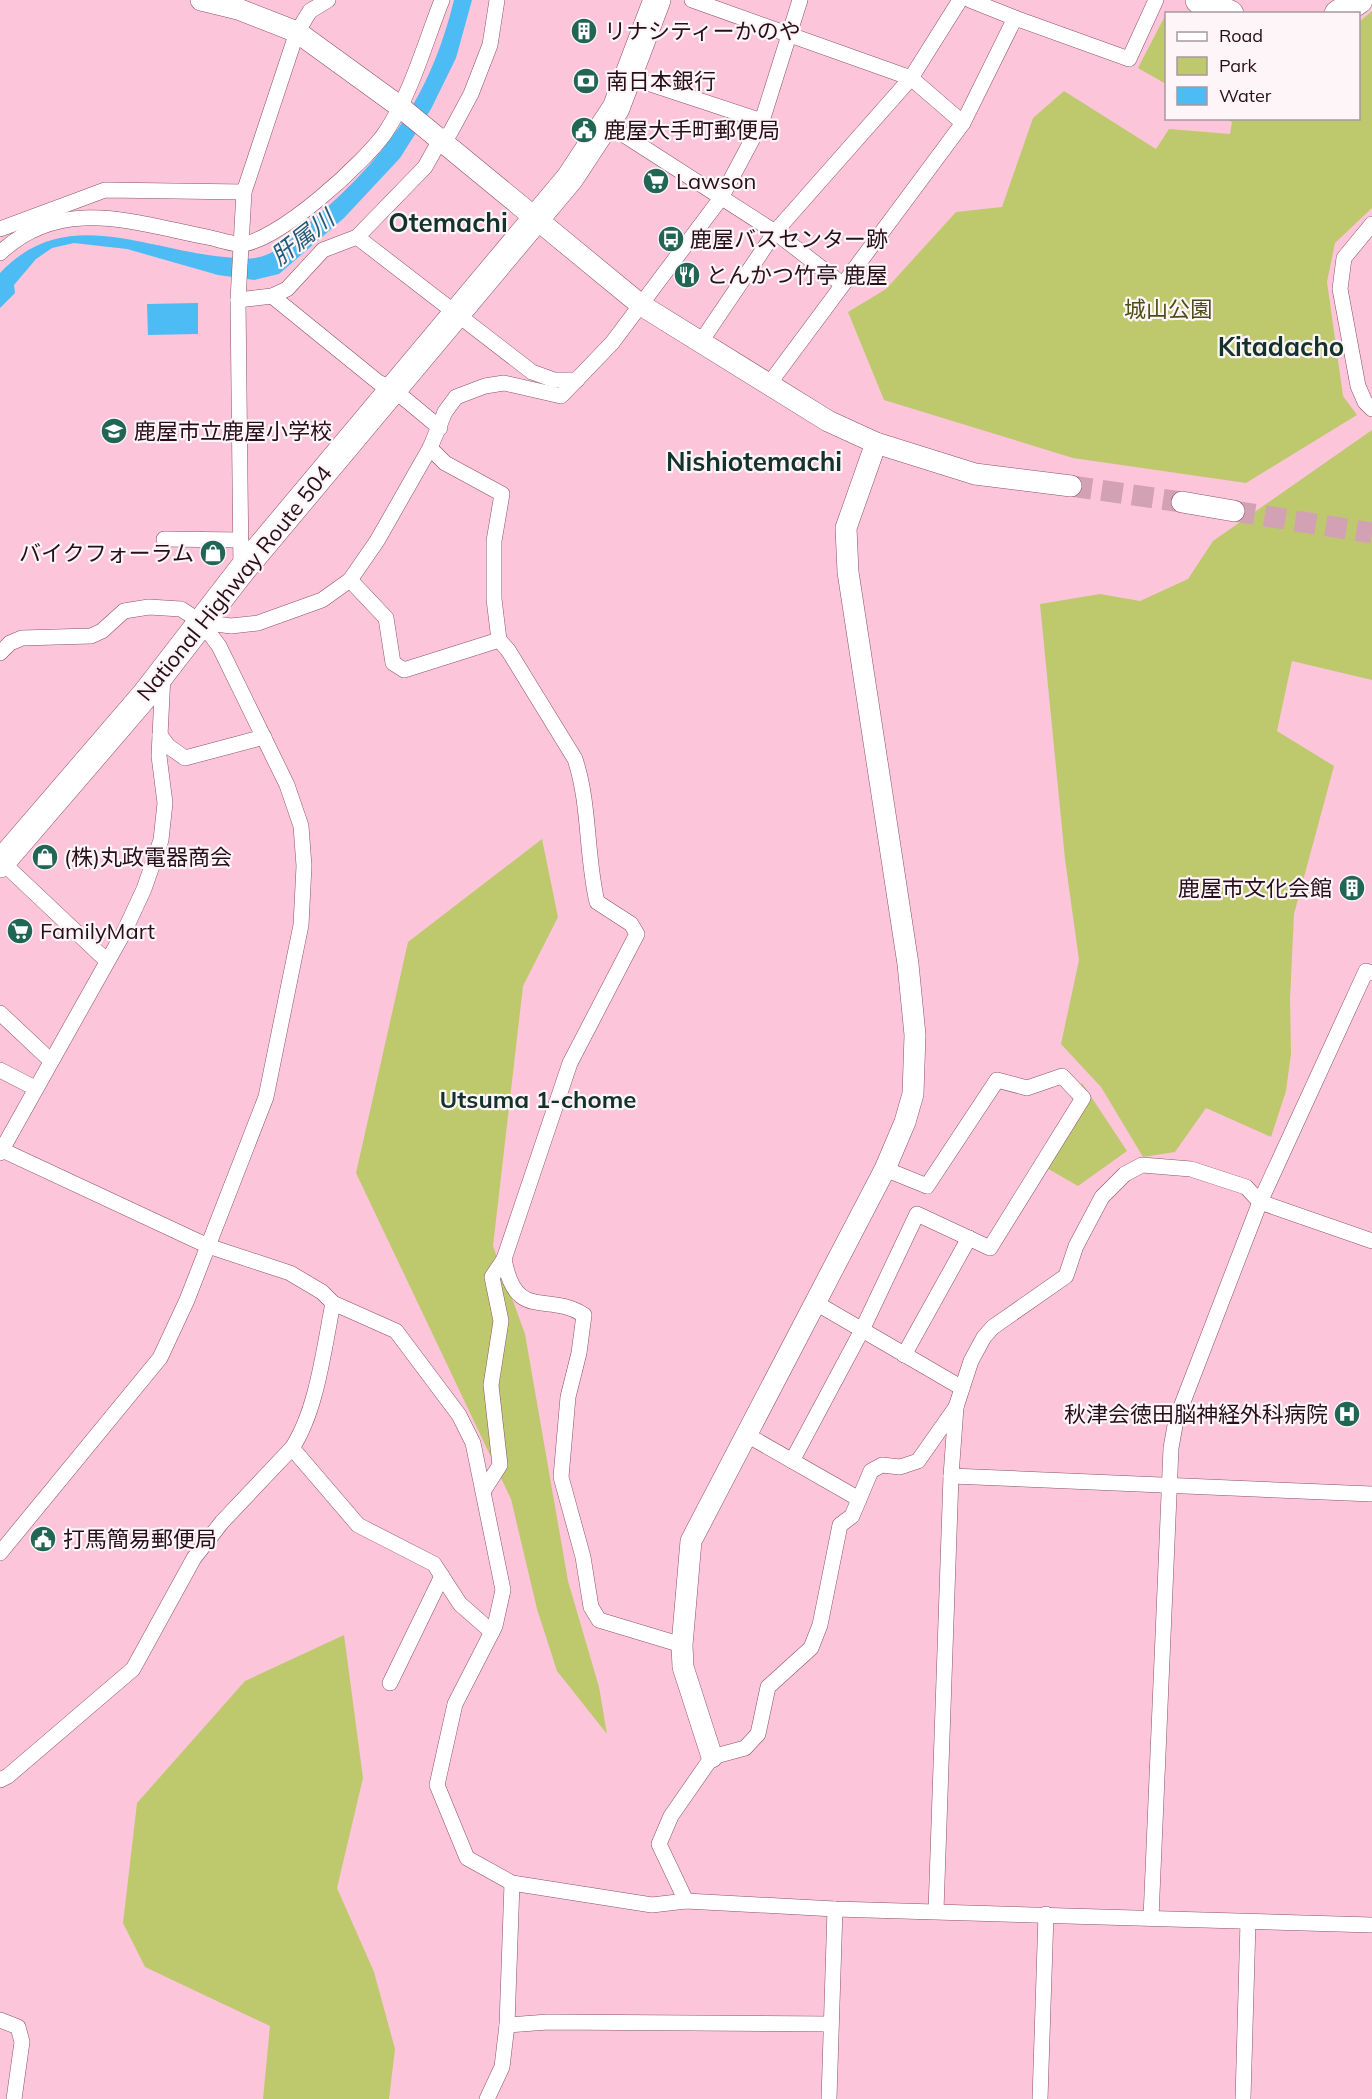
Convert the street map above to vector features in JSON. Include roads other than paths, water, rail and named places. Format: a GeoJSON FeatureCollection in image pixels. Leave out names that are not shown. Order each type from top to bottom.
{"type":"FeatureCollection","features":[{"type":"Feature","properties":{"kind":"highway","name":"National Highway Route 504"},"geometry":{"type":"LineString","coordinates":[[1,863],[146,694],[163,669],[241,571],[570,178],[607,124],[629,77],[657,0]]}},
{"type":"Feature","properties":{"kind":"highway"},"geometry":{"type":"LineString","coordinates":[[1199,0],[1226,12]]}},
{"type":"Feature","properties":{"kind":"highway"},"geometry":{"type":"LineString","coordinates":[[1341,12],[1359,0]]}},
{"type":"Feature","properties":{"kind":"street"},"geometry":{"type":"LineString","coordinates":[[201,0],[238,9],[297,32],[399,106],[641,305],[828,421],[876,443],[975,474],[1071,486]]}},
{"type":"Feature","properties":{"kind":"street"},"geometry":{"type":"LineString","coordinates":[[241,571],[238,300],[244,192],[297,32],[310,11],[328,0]]}},
{"type":"Feature","properties":{"kind":"street"},"geometry":{"type":"LineString","coordinates":[[0,253],[17,237],[48,222],[84,217],[138,223],[240,244],[271,234],[294,221],[387,132],[442,0]]}},
{"type":"Feature","properties":{"kind":"street"},"geometry":{"type":"LineString","coordinates":[[238,300],[272,296],[287,289],[323,250],[357,237],[425,167],[440,140],[450,132],[471,94],[490,45],[496,0]]}},
{"type":"Feature","properties":{"kind":"street"},"geometry":{"type":"LineString","coordinates":[[692,0],[788,32],[911,78],[963,123]]}},
{"type":"Feature","properties":{"kind":"street"},"geometry":{"type":"LineString","coordinates":[[201,622],[231,626],[258,623],[322,600],[350,580],[377,541],[430,448],[440,429],[445,412],[456,397],[485,386],[504,383],[561,396],[578,380],[612,342],[721,198],[762,121],[788,32],[800,0]]}},
{"type":"Feature","properties":{"kind":"street"},"geometry":{"type":"LineString","coordinates":[[700,343],[776,232],[911,78],[960,0]]}},
{"type":"Feature","properties":{"kind":"street"},"geometry":{"type":"LineString","coordinates":[[970,0],[1015,18],[1040,24],[1129,59],[1156,0]]}},
{"type":"Feature","properties":{"kind":"street"},"geometry":{"type":"LineString","coordinates":[[769,384],[963,123],[1015,18]]}},
{"type":"Feature","properties":{"kind":"street"},"geometry":{"type":"LineString","coordinates":[[629,77],[762,121]]}},
{"type":"Feature","properties":{"kind":"street"},"geometry":{"type":"LineString","coordinates":[[607,124],[776,232],[842,284]]}},
{"type":"Feature","properties":{"kind":"street"},"geometry":{"type":"LineString","coordinates":[[0,229],[105,190],[244,192]]}},
{"type":"Feature","properties":{"kind":"street"},"geometry":{"type":"LineString","coordinates":[[1372,224],[1344,258],[1340,289],[1358,386],[1365,402],[1372,409]]}},
{"type":"Feature","properties":{"kind":"street"},"geometry":{"type":"LineString","coordinates":[[357,237],[532,372],[554,381],[578,380]]}},
{"type":"Feature","properties":{"kind":"street"},"geometry":{"type":"LineString","coordinates":[[272,296],[378,382],[393,389],[440,429]]}},
{"type":"Feature","properties":{"kind":"street"},"geometry":{"type":"LineString","coordinates":[[712,1757],[683,1667],[682,1646],[691,1541],[747,1435],[784,1358],[816,1303],[885,1169],[905,1122],[913,1094],[915,1035],[908,964],[848,572],[846,528],[876,443]]}},
{"type":"Feature","properties":{"kind":"street"},"geometry":{"type":"LineString","coordinates":[[430,448],[445,463],[502,494],[494,541],[494,598],[499,640],[531,685],[575,759],[581,776],[591,875],[597,902],[631,924],[637,934],[570,1063],[504,1259],[492,1277],[501,1321],[491,1385],[500,1465],[484,1490]]}},
{"type":"Feature","properties":{"kind":"street"},"geometry":{"type":"LineString","coordinates":[[1182,502],[1234,511]]}},
{"type":"Feature","properties":{"kind":"street"},"geometry":{"type":"LineString","coordinates":[[164,539],[241,540]]}},
{"type":"Feature","properties":{"kind":"street"},"geometry":{"type":"LineString","coordinates":[[350,580],[386,618],[393,663],[404,670],[499,640]]}},
{"type":"Feature","properties":{"kind":"street"},"geometry":{"type":"LineString","coordinates":[[0,653],[10,643],[22,638],[91,636],[102,631],[124,611],[149,607],[180,609],[201,622],[219,646],[287,785],[300,826],[304,866],[301,925],[266,1097],[188,1300],[160,1358],[0,1553]]}},
{"type":"Feature","properties":{"kind":"street"},"geometry":{"type":"LineString","coordinates":[[163,669],[159,756],[165,803],[161,840],[144,889],[107,962],[63,1045],[50,1060],[1,1150],[208,1246],[290,1273],[322,1292],[333,1303],[396,1331],[459,1415],[473,1443],[503,1590],[502,1605],[492,1632],[455,1704],[437,1785],[467,1858],[512,1883],[652,1905],[686,1901],[835,1910],[1046,1914],[1372,1925]]}},
{"type":"Feature","properties":{"kind":"street"},"geometry":{"type":"LineString","coordinates":[[160,735],[168,746],[185,758],[264,737]]}},
{"type":"Feature","properties":{"kind":"street"},"geometry":{"type":"LineString","coordinates":[[1,863],[107,962]]}},
{"type":"Feature","properties":{"kind":"street"},"geometry":{"type":"LineString","coordinates":[[1151,1918],[1171,1448],[1176,1420],[1260,1202],[1366,971],[1372,973]]}},
{"type":"Feature","properties":{"kind":"street"},"geometry":{"type":"LineString","coordinates":[[0,1013],[50,1060]]}},
{"type":"Feature","properties":{"kind":"street"},"geometry":{"type":"LineString","coordinates":[[0,1070],[35,1088]]}},
{"type":"Feature","properties":{"kind":"street"},"geometry":{"type":"LineString","coordinates":[[792,1461],[862,1330],[917,1214],[990,1248],[1083,1098],[1062,1076],[1027,1088],[997,1080],[927,1186],[885,1169]]}},
{"type":"Feature","properties":{"kind":"street"},"geometry":{"type":"LineString","coordinates":[[936,1911],[951,1476],[956,1407],[971,1361],[993,1327],[1066,1276],[1076,1246],[1102,1197],[1125,1174],[1142,1165],[1191,1169],[1246,1187],[1260,1202],[1372,1241]]}},
{"type":"Feature","properties":{"kind":"street"},"geometry":{"type":"LineString","coordinates":[[904,1355],[969,1238]]}},
{"type":"Feature","properties":{"kind":"street"},"geometry":{"type":"LineString","coordinates":[[504,1259],[512,1287],[529,1302],[572,1308],[584,1315],[579,1353],[568,1397],[561,1477],[583,1557],[591,1608],[599,1620],[682,1646]]}},
{"type":"Feature","properties":{"kind":"street"},"geometry":{"type":"LineString","coordinates":[[0,1780],[8,1776],[133,1669],[194,1558],[222,1522],[292,1448],[300,1436],[318,1379],[333,1303]]}},
{"type":"Feature","properties":{"kind":"street"},"geometry":{"type":"LineString","coordinates":[[816,1303],[962,1388]]}},
{"type":"Feature","properties":{"kind":"street"},"geometry":{"type":"LineString","coordinates":[[686,1901],[659,1844],[671,1816],[712,1757],[745,1748],[758,1734],[768,1687],[811,1648],[820,1625],[840,1525],[852,1516],[871,1471],[882,1465],[900,1467],[918,1461],[956,1407]]}},
{"type":"Feature","properties":{"kind":"street"},"geometry":{"type":"LineString","coordinates":[[747,1435],[859,1499]]}},
{"type":"Feature","properties":{"kind":"street"},"geometry":{"type":"LineString","coordinates":[[292,1448],[358,1525],[434,1564],[460,1604],[492,1632]]}},
{"type":"Feature","properties":{"kind":"street"},"geometry":{"type":"LineString","coordinates":[[951,1476],[1372,1494]]}},
{"type":"Feature","properties":{"kind":"street"},"geometry":{"type":"LineString","coordinates":[[390,1683],[442,1576]]}},
{"type":"Feature","properties":{"kind":"street"},"geometry":{"type":"LineString","coordinates":[[487,2099],[502,2067],[507,2025],[512,1883]]}},
{"type":"Feature","properties":{"kind":"street"},"geometry":{"type":"LineString","coordinates":[[829,2099],[835,1910]]}},
{"type":"Feature","properties":{"kind":"street"},"geometry":{"type":"LineString","coordinates":[[1040,2099],[1046,1914]]}},
{"type":"Feature","properties":{"kind":"street"},"geometry":{"type":"LineString","coordinates":[[1243,2099],[1248,1922]]}},
{"type":"Feature","properties":{"kind":"street"},"geometry":{"type":"LineString","coordinates":[[0,2020],[18,2027],[22,2042],[14,2099]]}},
{"type":"Feature","properties":{"kind":"street"},"geometry":{"type":"LineString","coordinates":[[507,2025],[548,2022],[831,2024]]}},
{"type":"Feature","properties":{"kind":"water","name":"肝属川"},"geometry":{"type":"Polygon","coordinates":[[[454,0],[472,0],[456,58],[431,109],[400,158],[344,218],[279,274],[254,280],[218,275],[127,249],[74,243],[52,248],[36,259],[14,285],[15,293],[0,308],[0,273],[24,253],[49,241],[76,236],[103,236],[240,259],[263,256],[277,249],[335,200],[360,175],[401,124],[418,97],[432,67],[454,0]]]}},
{"type":"Feature","properties":{"kind":"water"},"geometry":{"type":"Polygon","coordinates":[[[198,303],[198,334],[148,335],[147,304],[198,303]]]}},
{"type":"Feature","properties":{"kind":"tunnel"},"geometry":{"type":"LineString","coordinates":[[1071,486],[1182,502]]}},
{"type":"Feature","properties":{"kind":"tunnel"},"geometry":{"type":"LineString","coordinates":[[1234,511],[1372,533]]}},
{"type":"Feature","properties":{"kind":"place","name":"リナシティーかのや"},"geometry":{"type":"Point","coordinates":[584,31]}},
{"type":"Feature","properties":{"kind":"place","name":"南日本銀行"},"geometry":{"type":"Point","coordinates":[586,81]}},
{"type":"Feature","properties":{"kind":"place","name":"鹿屋大手町郵便局"},"geometry":{"type":"Point","coordinates":[584,130]}},
{"type":"Feature","properties":{"kind":"place","name":"Lawson"},"geometry":{"type":"Point","coordinates":[656,181]}},
{"type":"Feature","properties":{"kind":"place","name":"鹿屋バスセンター跡"},"geometry":{"type":"Point","coordinates":[671,239]}},
{"type":"Feature","properties":{"kind":"place","name":"とんかつ竹亭 鹿屋"},"geometry":{"type":"Point","coordinates":[687,275]}},
{"type":"Feature","properties":{"kind":"place","name":"鹿屋市立鹿屋小学校"},"geometry":{"type":"Point","coordinates":[114,431]}},
{"type":"Feature","properties":{"kind":"place","name":"バイクフォーラム"},"geometry":{"type":"Point","coordinates":[213,553]}},
{"type":"Feature","properties":{"kind":"place","name":"(株)丸政電器商会"},"geometry":{"type":"Point","coordinates":[45,857]}},
{"type":"Feature","properties":{"kind":"place","name":"鹿屋市文化会館"},"geometry":{"type":"Point","coordinates":[1352,888]}},
{"type":"Feature","properties":{"kind":"place","name":"FamilyMart"},"geometry":{"type":"Point","coordinates":[20,931]}},
{"type":"Feature","properties":{"kind":"place","name":"秋津会徳田脳神経外科病院"},"geometry":{"type":"Point","coordinates":[1347,1414]}},
{"type":"Feature","properties":{"kind":"place","name":"打馬簡易郵便局"},"geometry":{"type":"Point","coordinates":[43,1539]}},
{"type":"Feature","properties":{"kind":"district","name":"Otemachi"},"geometry":{"type":"Point","coordinates":[448,222]}},
{"type":"Feature","properties":{"kind":"district","name":"Kitadacho"},"geometry":{"type":"Point","coordinates":[1281,346]}},
{"type":"Feature","properties":{"kind":"district","name":"Nishiotemachi"},"geometry":{"type":"Point","coordinates":[754,461]}},
{"type":"Feature","properties":{"kind":"district","name":"Utsuma 1-chome"},"geometry":{"type":"Point","coordinates":[538,1099]}},
{"type":"Feature","properties":{"kind":"park label","name":"城山公園"},"geometry":{"type":"Point","coordinates":[1168,309]}}]}
